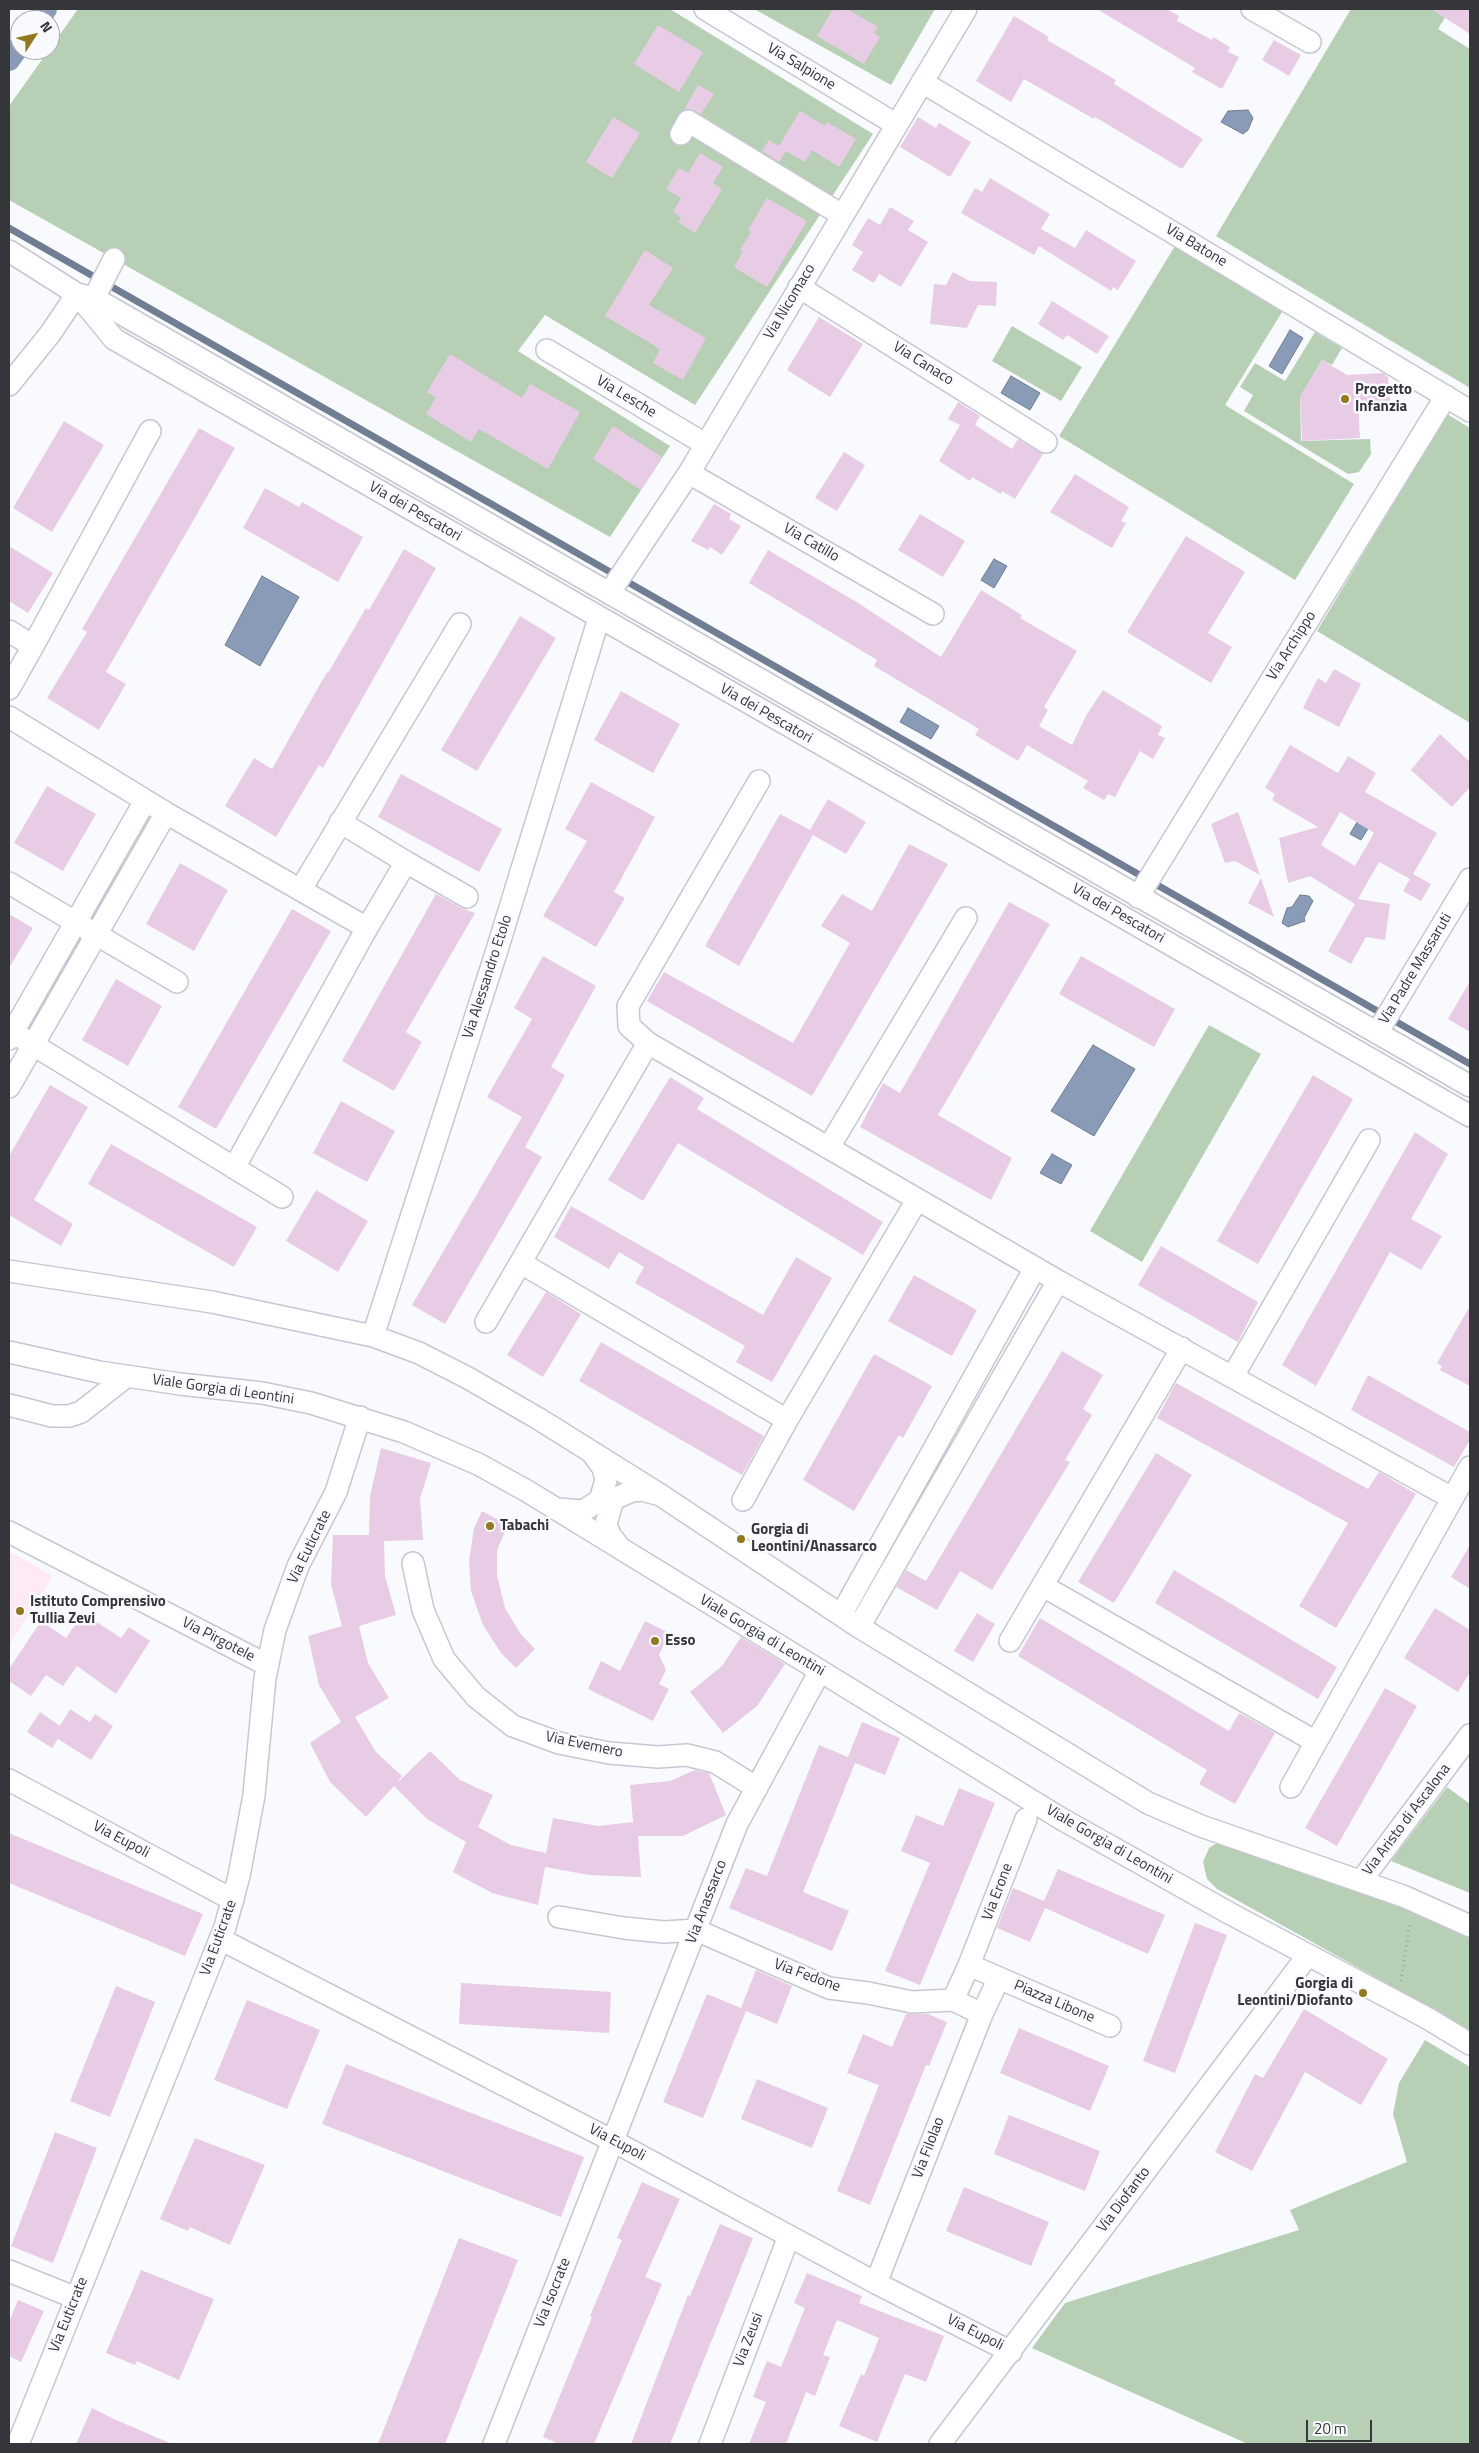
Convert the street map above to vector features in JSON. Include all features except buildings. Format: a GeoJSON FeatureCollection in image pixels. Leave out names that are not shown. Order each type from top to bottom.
{"type":"FeatureCollection","features":[{"type":"Feature","properties":{"kind":"street","name":"Via Salpione"},"geometry":{"type":"LineString","coordinates":[[705,9],[897,125]]}},
{"type":"Feature","properties":{"kind":"street","name":"Via Nicomaco"},"geometry":{"type":"LineString","coordinates":[[617,582],[689,473],[966,9]]}},
{"type":"Feature","properties":{"kind":"street"},"geometry":{"type":"LineString","coordinates":[[1252,9],[1310,42]]}},
{"type":"Feature","properties":{"kind":"street","name":"Via Batone"},"geometry":{"type":"LineString","coordinates":[[922,82],[1470,411]]}},
{"type":"Feature","properties":{"kind":"street"},"geometry":{"type":"LineString","coordinates":[[681,134],[688,121],[842,215]]}},
{"type":"Feature","properties":{"kind":"street","name":"Via dei Pescatori"},"geometry":{"type":"LineString","coordinates":[[9,252],[90,294],[617,582],[1141,893],[1385,1021],[1470,1086]]}},
{"type":"Feature","properties":{"kind":"street"},"geometry":{"type":"LineString","coordinates":[[9,385],[50,334],[90,294],[112,263]]}},
{"type":"Feature","properties":{"kind":"street","name":"Via Canaco"},"geometry":{"type":"LineString","coordinates":[[799,287],[1046,442]]}},
{"type":"Feature","properties":{"kind":"street","name":"Via dei Pescatori"},"geometry":{"type":"LineString","coordinates":[[90,294],[114,339],[1470,1116]]}},
{"type":"Feature","properties":{"kind":"street","name":"Via Lesche"},"geometry":{"type":"LineString","coordinates":[[548,350],[705,444]]}},
{"type":"Feature","properties":{"kind":"street","name":"Via Archippo"},"geometry":{"type":"LineString","coordinates":[[1141,893],[1446,396]]}},
{"type":"Feature","properties":{"kind":"street"},"geometry":{"type":"LineString","coordinates":[[9,689],[150,430]]}},
{"type":"Feature","properties":{"kind":"street","name":"Via Catillo"},"geometry":{"type":"LineString","coordinates":[[689,473],[933,614]]}},
{"type":"Feature","properties":{"kind":"street","name":"Via Alessandro Etolo"},"geometry":{"type":"LineString","coordinates":[[373,1336],[500,941],[598,618]]}},
{"type":"Feature","properties":{"kind":"street"},"geometry":{"type":"LineString","coordinates":[[301,889],[460,624]]}},
{"type":"Feature","properties":{"kind":"street"},"geometry":{"type":"LineString","coordinates":[[9,631],[33,646]]}},
{"type":"Feature","properties":{"kind":"street"},"geometry":{"type":"LineString","coordinates":[[9,717],[166,814],[367,928]]}},
{"type":"Feature","properties":{"kind":"street"},"geometry":{"type":"LineString","coordinates":[[759,781],[628,1006],[629,1026],[648,1043],[1035,1268],[1452,1498]]}},
{"type":"Feature","properties":{"kind":"street"},"geometry":{"type":"LineString","coordinates":[[145,801],[10,1033],[33,1045],[282,1197]]}},
{"type":"Feature","properties":{"kind":"street"},"geometry":{"type":"LineString","coordinates":[[9,1087],[166,814]]}},
{"type":"Feature","properties":{"kind":"street"},"geometry":{"type":"LineString","coordinates":[[340,822],[467,897]]}},
{"type":"Feature","properties":{"kind":"street"},"geometry":{"type":"LineString","coordinates":[[234,1168],[367,928],[406,862]]}},
{"type":"Feature","properties":{"kind":"street","name":"Via Padre Massaruti"},"geometry":{"type":"LineString","coordinates":[[1385,1021],[1470,879]]}},
{"type":"Feature","properties":{"kind":"street"},"geometry":{"type":"LineString","coordinates":[[9,883],[177,982]]}},
{"type":"Feature","properties":{"kind":"street"},"geometry":{"type":"LineString","coordinates":[[829,1147],[966,918]]}},
{"type":"Feature","properties":{"kind":"street"},"geometry":{"type":"LineString","coordinates":[[486,1322],[648,1043]]}},
{"type":"Feature","properties":{"kind":"street"},"geometry":{"type":"LineString","coordinates":[[1233,1376],[1370,1140]]}},
{"type":"Feature","properties":{"kind":"street"},"geometry":{"type":"LineString","coordinates":[[743,1500],[787,1420],[917,1200]]}},
{"type":"Feature","properties":{"kind":"street"},"geometry":{"type":"LineString","coordinates":[[521,1263],[787,1420]]}},
{"type":"Feature","properties":{"kind":"street"},"geometry":{"type":"LineString","coordinates":[[841,1615],[1035,1268]]}},
{"type":"Feature","properties":{"kind":"street"},"geometry":{"type":"LineString","coordinates":[[9,1271],[212,1302],[373,1336],[419,1353],[468,1378],[588,1450],[662,1496],[859,1627],[1148,1803],[1201,1826],[1413,1900],[1470,1926]]}},
{"type":"Feature","properties":{"kind":"street"},"geometry":{"type":"LineString","coordinates":[[859,1627],[1058,1281]]}},
{"type":"Feature","properties":{"kind":"street"},"geometry":{"type":"LineString","coordinates":[[992,1344],[1014,1356]]}},
{"type":"Feature","properties":{"kind":"street"},"geometry":{"type":"LineString","coordinates":[[1010,1641],[1182,1348]]}},
{"type":"Feature","properties":{"kind":"street","name":"Viale Gorgia di Leontini"},"geometry":{"type":"LineString","coordinates":[[9,1352],[66,1366],[180,1384],[262,1393],[311,1403],[404,1432],[478,1464],[555,1508],[623,1552],[1060,1818],[1308,1956],[1397,2002],[1470,2044]]}},
{"type":"Feature","properties":{"kind":"street"},"geometry":{"type":"LineString","coordinates":[[9,1405],[52,1416],[69,1416],[81,1412],[127,1376]]}},
{"type":"Feature","properties":{"kind":"street","name":"Via Euticrate"},"geometry":{"type":"LineString","coordinates":[[18,2444],[220,1940],[233,1900],[256,1781],[267,1665],[275,1630],[292,1581],[332,1501],[360,1417]]}},
{"type":"Feature","properties":{"kind":"street"},"geometry":{"type":"LineString","coordinates":[[946,1428],[967,1439]]}},
{"type":"Feature","properties":{"kind":"street"},"geometry":{"type":"LineString","coordinates":[[555,1508],[583,1511],[600,1500],[606,1480],[599,1462],[588,1450]]}},
{"type":"Feature","properties":{"kind":"street"},"geometry":{"type":"LineString","coordinates":[[1291,1786],[1470,1467]]}},
{"type":"Feature","properties":{"kind":"street"},"geometry":{"type":"LineString","coordinates":[[623,1552],[610,1535],[606,1524],[612,1503],[616,1498],[632,1491],[642,1490],[662,1496]]}},
{"type":"Feature","properties":{"kind":"street"},"geometry":{"type":"LineString","coordinates":[[902,1506],[922,1518]]}},
{"type":"Feature","properties":{"kind":"street","name":"Via Pirgotele"},"geometry":{"type":"LineString","coordinates":[[9,1532],[267,1665]]}},
{"type":"Feature","properties":{"kind":"street","name":"Via Evemero"},"geometry":{"type":"LineString","coordinates":[[413,1563],[423,1610],[444,1659],[476,1696],[513,1726],[559,1743],[609,1753],[658,1757],[687,1755],[715,1762],[757,1788]]}},
{"type":"Feature","properties":{"kind":"street"},"geometry":{"type":"LineString","coordinates":[[1043,1586],[1316,1742]]}},
{"type":"Feature","properties":{"kind":"street","name":"Via Anassarco"},"geometry":{"type":"LineString","coordinates":[[613,2141],[737,1824],[820,1671]]}},
{"type":"Feature","properties":{"kind":"street","name":"Via Aristo di Ascalona"},"geometry":{"type":"LineString","coordinates":[[1361,1881],[1470,1736]]}},
{"type":"Feature","properties":{"kind":"street","name":"Via Eupoli"},"geometry":{"type":"LineString","coordinates":[[9,1780],[233,1900]]}},
{"type":"Feature","properties":{"kind":"street","name":"Via Erone"},"geometry":{"type":"LineString","coordinates":[[970,1965],[1026,1819]]}},
{"type":"Feature","properties":{"kind":"street"},"geometry":{"type":"LineString","coordinates":[[559,1917],[624,1928],[664,1932],[696,1930]]}},
{"type":"Feature","properties":{"kind":"street","name":"Via Fedone"},"geometry":{"type":"LineString","coordinates":[[696,1930],[829,1988],[868,1993],[912,2002],[953,2000]]}},
{"type":"Feature","properties":{"kind":"street","name":"Via Eupoli"},"geometry":{"type":"LineString","coordinates":[[220,1940],[613,2141],[876,2283],[1011,2352]]}},
{"type":"Feature","properties":{"kind":"street","name":"Via Diofanto"},"geometry":{"type":"LineString","coordinates":[[940,2444],[1308,1956]]}},
{"type":"Feature","properties":{"kind":"street"},"geometry":{"type":"LineString","coordinates":[[970,1965],[953,2000],[982,2014]]}},
{"type":"Feature","properties":{"kind":"street","name":"Piazza Libone"},"geometry":{"type":"LineString","coordinates":[[970,1965],[1110,2026]]}},
{"type":"Feature","properties":{"kind":"street","name":"Piazza Libone"},"geometry":{"type":"LineString","coordinates":[[982,2014],[998,1978]]}},
{"type":"Feature","properties":{"kind":"street","name":"Via Filolao"},"geometry":{"type":"LineString","coordinates":[[876,2283],[982,2014]]}},
{"type":"Feature","properties":{"kind":"street","name":"Via Isocrate"},"geometry":{"type":"LineString","coordinates":[[494,2444],[613,2141]]}},
{"type":"Feature","properties":{"kind":"street","name":"Via Zeusi"},"geometry":{"type":"LineString","coordinates":[[710,2444],[789,2236]]}},
{"type":"Feature","properties":{"kind":"street"},"geometry":{"type":"LineString","coordinates":[[9,2271],[76,2298]]}},
{"type":"Feature","properties":{"kind":"path"},"geometry":{"type":"LineString","coordinates":[[1397,2002],[1413,1900]]}},
{"type":"Feature","properties":{"kind":"shaded area","name":"Istituto Comprensivo Tullia Zevi"},"geometry":{"type":"Polygon","coordinates":[[[9,1551],[53,1576],[9,1646],[9,1551]]]}},
{"type":"Feature","properties":{"kind":"green space"},"geometry":{"type":"Polygon","coordinates":[[[78,9],[670,9],[873,134],[695,405],[545,315],[518,351],[670,446],[610,537],[9,200],[9,106],[42,60],[60,60],[60,34],[78,9]]]}},
{"type":"Feature","properties":{"kind":"green space"},"geometry":{"type":"Polygon","coordinates":[[[754,9],[935,9],[891,85],[754,9]]]}},
{"type":"Feature","properties":{"kind":"green space"},"geometry":{"type":"Polygon","coordinates":[[[1351,9],[1450,9],[1438,29],[1470,49],[1470,388],[1216,236],[1351,9]]]}},
{"type":"Feature","properties":{"kind":"green space"},"geometry":{"type":"Polygon","coordinates":[[[1175,246],[1282,312],[1225,405],[1354,484],[1295,580],[1059,436],[1175,246]]]}},
{"type":"Feature","properties":{"kind":"green space"},"geometry":{"type":"Polygon","coordinates":[[[1012,326],[1082,367],[1061,401],[992,361],[1012,326]]]}},
{"type":"Feature","properties":{"kind":"green space"},"geometry":{"type":"Polygon","coordinates":[[[1315,332],[1342,348],[1332,365],[1322,360],[1300,397],[1301,441],[1370,439],[1371,454],[1359,472],[1348,474],[1244,411],[1253,395],[1240,387],[1255,363],[1285,381],[1315,332]]]}},
{"type":"Feature","properties":{"kind":"green space"},"geometry":{"type":"Polygon","coordinates":[[[1447,414],[1470,428],[1470,723],[1317,631],[1447,414]]]}},
{"type":"Feature","properties":{"kind":"green space"},"geometry":{"type":"Polygon","coordinates":[[[1209,1025],[1261,1054],[1142,1262],[1090,1231],[1209,1025]]]}},
{"type":"Feature","properties":{"kind":"green space"},"geometry":{"type":"Polygon","coordinates":[[[1447,1787],[1470,1804],[1470,1893],[1391,1861],[1447,1787]]]}},
{"type":"Feature","properties":{"kind":"green space"},"geometry":{"type":"Polygon","coordinates":[[[1217,1843],[1235,1844],[1375,1894],[1470,1934],[1470,2030],[1217,1889],[1207,1879],[1203,1862],[1209,1848],[1217,1843]]]}},
{"type":"Feature","properties":{"kind":"green space"},"geometry":{"type":"Polygon","coordinates":[[[1425,2040],[1470,2067],[1470,2444],[1248,2444],[1032,2348],[1065,2303],[1299,2230],[1290,2210],[1407,2162],[1393,2114],[1399,2083],[1425,2040]]]}},
{"type":"Feature","properties":{"kind":"water"},"geometry":{"type":"Polygon","coordinates":[[[1248,110],[1253,118],[1248,130],[1243,134],[1221,122],[1228,111],[1248,110]]]}},
{"type":"Feature","properties":{"kind":"water"},"geometry":{"type":"Polygon","coordinates":[[[1290,330],[1303,338],[1282,374],[1269,366],[1290,330]]]}},
{"type":"Feature","properties":{"kind":"water"},"geometry":{"type":"Polygon","coordinates":[[[1011,376],[1040,393],[1030,410],[1001,393],[1011,376]]]}},
{"type":"Feature","properties":{"kind":"water"},"geometry":{"type":"Polygon","coordinates":[[[994,559],[1007,566],[994,588],[981,580],[994,559]]]}},
{"type":"Feature","properties":{"kind":"water"},"geometry":{"type":"Polygon","coordinates":[[[262,576],[299,597],[260,666],[225,645],[262,576]]]}},
{"type":"Feature","properties":{"kind":"water"},"geometry":{"type":"Polygon","coordinates":[[[908,708],[939,726],[931,739],[900,722],[908,708]]]}},
{"type":"Feature","properties":{"kind":"water"},"geometry":{"type":"Polygon","coordinates":[[[1363,812],[1374,819],[1361,840],[1350,834],[1363,812]]]}},
{"type":"Feature","properties":{"kind":"water"},"geometry":{"type":"Polygon","coordinates":[[[1300,895],[1309,896],[1313,901],[1304,918],[1305,921],[1288,927],[1282,923],[1287,908],[1292,907],[1300,895]]]}},
{"type":"Feature","properties":{"kind":"water"},"geometry":{"type":"Polygon","coordinates":[[[1093,1045],[1135,1069],[1094,1136],[1051,1111],[1093,1045]]]}},
{"type":"Feature","properties":{"kind":"water"},"geometry":{"type":"Polygon","coordinates":[[[1052,1154],[1072,1165],[1061,1184],[1040,1173],[1052,1154]]]}},
{"type":"Feature","properties":{"kind":"waterway"},"geometry":{"type":"LineString","coordinates":[[9,228],[1470,1064]]}},
{"type":"Feature","properties":{"kind":"place","name":"Progetto Infanzia"},"geometry":{"type":"Point","coordinates":[1345,399]}},
{"type":"Feature","properties":{"kind":"place","name":"Tabachi"},"geometry":{"type":"Point","coordinates":[490,1526]}},
{"type":"Feature","properties":{"kind":"place","name":"Gorgia di Leontini/Anassarco"},"geometry":{"type":"Point","coordinates":[741,1539]}},
{"type":"Feature","properties":{"kind":"place","name":"Istituto Comprensivo Tullia Zevi"},"geometry":{"type":"Point","coordinates":[20,1611]}},
{"type":"Feature","properties":{"kind":"place","name":"Esso"},"geometry":{"type":"Point","coordinates":[655,1641]}},
{"type":"Feature","properties":{"kind":"place","name":"Gorgia di Leontini/Diofanto"},"geometry":{"type":"Point","coordinates":[1363,1993]}}]}
